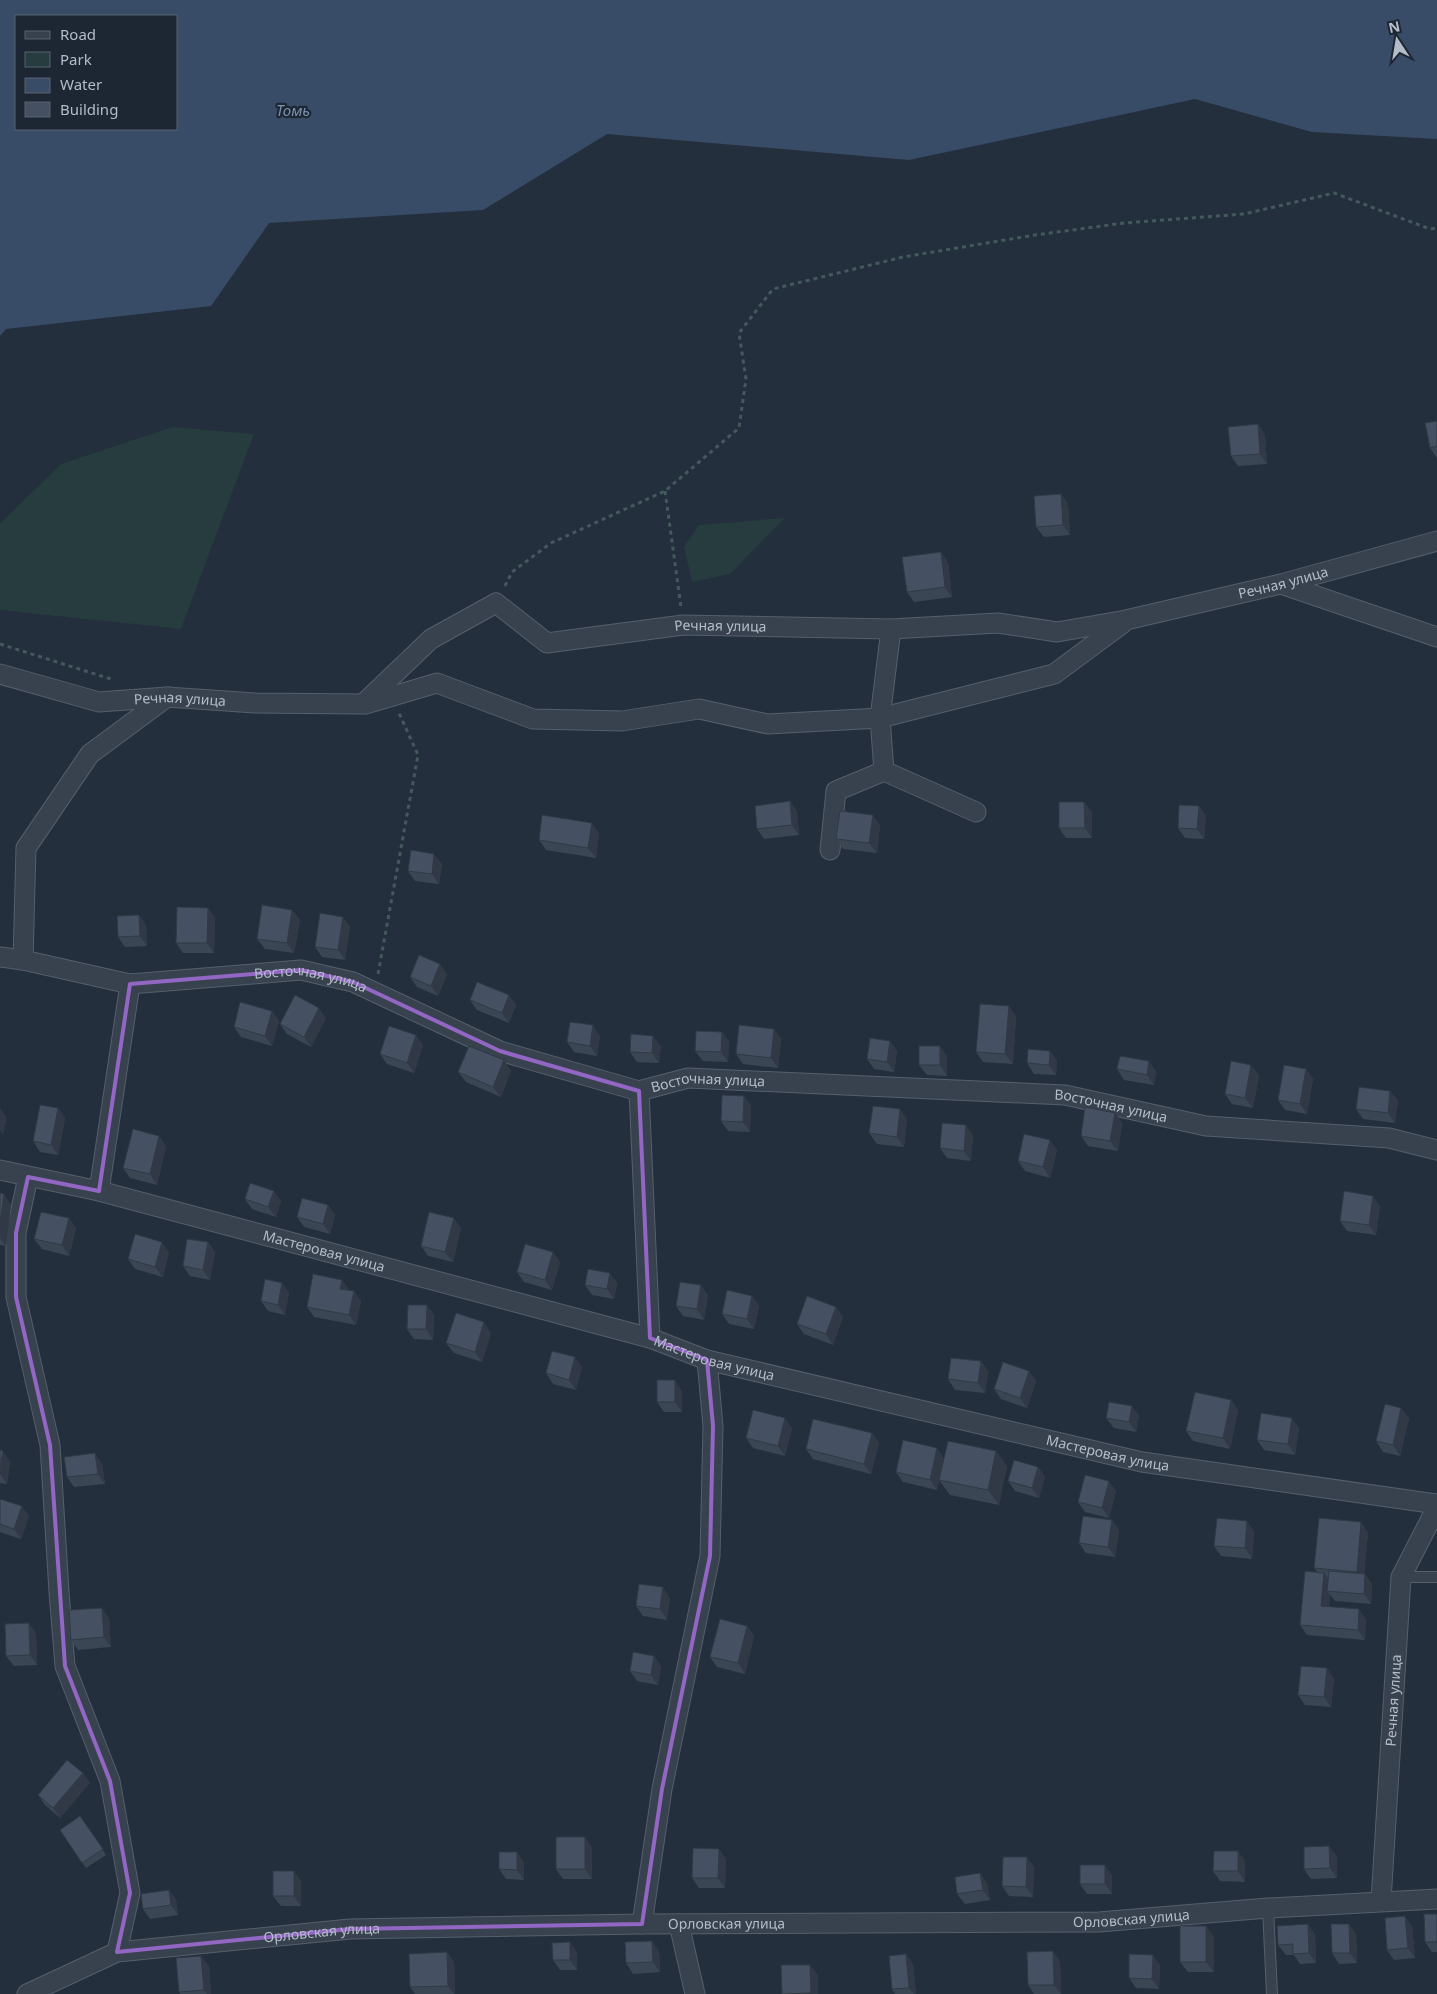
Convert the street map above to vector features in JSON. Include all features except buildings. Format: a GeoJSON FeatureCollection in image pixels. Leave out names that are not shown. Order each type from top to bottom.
{"type":"FeatureCollection","features":[{"type":"Feature","properties":{"kind":"street","name":"Речная улица"},"geometry":{"type":"LineString","coordinates":[[496,603],[548,643],[683,625],[891,629],[998,623],[1057,632],[1126,620],[1282,584],[1437,541]]}},
{"type":"Feature","properties":{"kind":"street"},"geometry":{"type":"LineString","coordinates":[[1282,584],[1437,637]]}},
{"type":"Feature","properties":{"kind":"street"},"geometry":{"type":"LineString","coordinates":[[363,704],[431,639],[496,603]]}},
{"type":"Feature","properties":{"kind":"street","name":"Речная улица"},"geometry":{"type":"LineString","coordinates":[[0,674],[99,702],[167,697],[255,703],[363,704],[437,683],[533,719],[622,721],[699,709],[768,724],[880,718],[1054,674],[1126,620]]}},
{"type":"Feature","properties":{"kind":"street"},"geometry":{"type":"LineString","coordinates":[[884,771],[880,718],[891,629]]}},
{"type":"Feature","properties":{"kind":"street"},"geometry":{"type":"LineString","coordinates":[[23,960],[26,848],[90,754],[167,697]]}},
{"type":"Feature","properties":{"kind":"street"},"geometry":{"type":"LineString","coordinates":[[830,850],[836,791],[884,771],[976,812]]}},
{"type":"Feature","properties":{"kind":"street","name":"Восточная улица"},"geometry":{"type":"LineString","coordinates":[[0,958],[23,960],[130,984],[301,970],[353,982],[500,1051],[639,1091],[688,1078],[1065,1095],[1206,1126],[1389,1138],[1437,1150]]}},
{"type":"Feature","properties":{"kind":"street"},"geometry":{"type":"LineString","coordinates":[[99,1191],[130,984]]}},
{"type":"Feature","properties":{"kind":"street"},"geometry":{"type":"LineString","coordinates":[[639,1091],[650,1338]]}},
{"type":"Feature","properties":{"kind":"street","name":"Мастеровая улица"},"geometry":{"type":"LineString","coordinates":[[0,1170],[99,1191],[650,1338],[707,1360],[1142,1462],[1437,1505]]}},
{"type":"Feature","properties":{"kind":"street"},"geometry":{"type":"LineString","coordinates":[[28,1177],[16,1233],[16,1297],[50,1445],[58,1592],[65,1666],[110,1781],[130,1893],[117,1952]]}},
{"type":"Feature","properties":{"kind":"street"},"geometry":{"type":"LineString","coordinates":[[642,1924],[662,1789],[710,1556],[713,1426],[707,1360]]}},
{"type":"Feature","properties":{"kind":"street","name":"Речная улица"},"geometry":{"type":"LineString","coordinates":[[1380,1901],[1402,1577],[1437,1505]]}},
{"type":"Feature","properties":{"kind":"street","name":"Орловская улица"},"geometry":{"type":"LineString","coordinates":[[27,1994],[117,1952],[350,1929],[642,1924],[1099,1922],[1268,1908],[1437,1899]]}},
{"type":"Feature","properties":{"kind":"street"},"geometry":{"type":"LineString","coordinates":[[679,1924],[695,1994]]}},
{"type":"Feature","properties":{"kind":"lane"},"geometry":{"type":"LineString","coordinates":[[1402,1577],[1437,1577]]}},
{"type":"Feature","properties":{"kind":"lane"},"geometry":{"type":"LineString","coordinates":[[1268,1908],[1272,1994]]}},
{"type":"Feature","properties":{"kind":"path"},"geometry":{"type":"LineString","coordinates":[[496,603],[512,572],[551,543],[665,491],[739,428],[746,379],[739,333],[773,289],[903,256],[1124,223],[1244,214],[1334,193],[1430,229],[1437,228]]}},
{"type":"Feature","properties":{"kind":"path"},"geometry":{"type":"LineString","coordinates":[[665,491],[683,625]]}},
{"type":"Feature","properties":{"kind":"path"},"geometry":{"type":"LineString","coordinates":[[0,644],[121,682]]}},
{"type":"Feature","properties":{"kind":"path"},"geometry":{"type":"LineString","coordinates":[[374,992],[418,755],[392,696]]}},
{"type":"Feature","properties":{"kind":"highlighted area"},"geometry":{"type":"Polygon","coordinates":[[[301,970],[353,982],[500,1051],[639,1091],[650,1338],[707,1360],[713,1426],[710,1556],[662,1789],[642,1924],[350,1929],[117,1952],[130,1893],[110,1781],[65,1666],[50,1445],[16,1297],[16,1233],[28,1177],[99,1191],[130,984],[301,970]]]}},
{"type":"Feature","properties":{"kind":"green space"},"geometry":{"type":"Polygon","coordinates":[[[173,427],[254,434],[181,629],[0,610],[0,524],[61,464],[173,427]]]}},
{"type":"Feature","properties":{"kind":"green space"},"geometry":{"type":"Polygon","coordinates":[[[785,518],[730,574],[692,582],[684,547],[699,525],[785,518]]]}},
{"type":"Feature","properties":{"kind":"water","name":"Томь"},"geometry":{"type":"Polygon","coordinates":[[[0,0],[1437,0],[1437,139],[1312,132],[1195,99],[909,160],[607,134],[483,210],[269,223],[211,306],[6,329],[0,336],[0,0]]]}}]}
